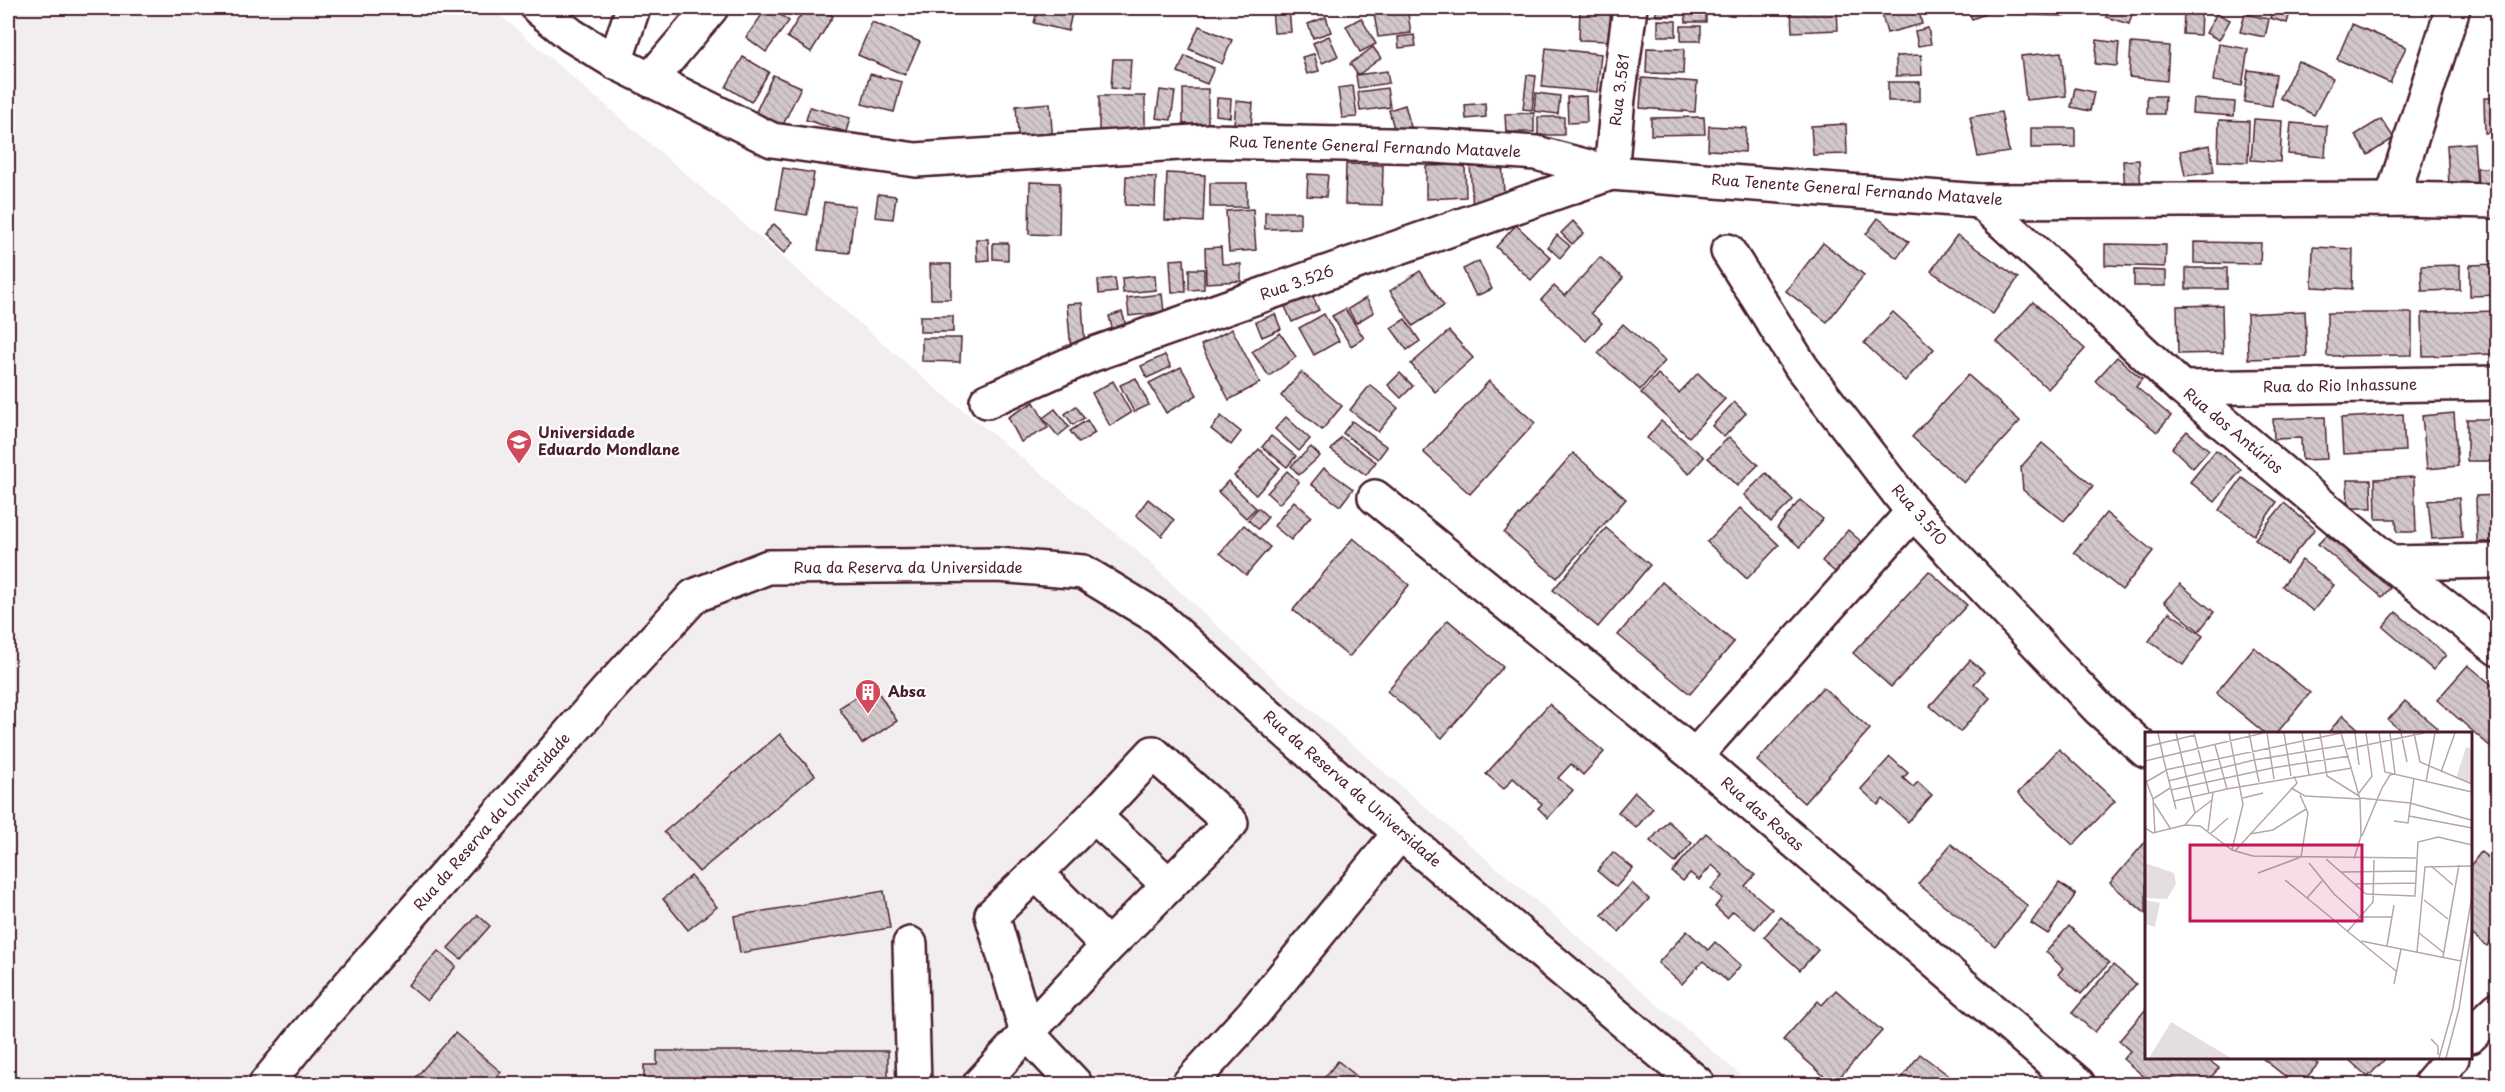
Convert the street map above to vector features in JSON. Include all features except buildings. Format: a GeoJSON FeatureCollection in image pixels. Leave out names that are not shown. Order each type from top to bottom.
{"type":"FeatureCollection","features":[{"type":"Feature","properties":{"kind":"street","name":"Rua Tenente General Fernando Matavele"},"geometry":{"type":"LineString","coordinates":[[538,8],[572,35],[615,62],[772,140],[916,160],[1210,141],[1435,146],[1525,152],[1611,173],[1980,201],[2392,199],[2498,201]]}},
{"type":"Feature","properties":{"kind":"street"},"geometry":{"type":"LineString","coordinates":[[615,62],[633,8]]}},
{"type":"Feature","properties":{"kind":"street"},"geometry":{"type":"LineString","coordinates":[[651,80],[711,8]]}},
{"type":"Feature","properties":{"kind":"street","name":"Rua 3.581"},"geometry":{"type":"LineString","coordinates":[[1611,173],[1630,8]]}},
{"type":"Feature","properties":{"kind":"street"},"geometry":{"type":"LineString","coordinates":[[2392,199],[2453,8]]}},
{"type":"Feature","properties":{"kind":"street","name":"Rua 3.526"},"geometry":{"type":"LineString","coordinates":[[987,401],[1091,356],[1611,173]]}},
{"type":"Feature","properties":{"kind":"street","name":"Rua dos Antúrios"},"geometry":{"type":"LineString","coordinates":[[1980,201],[2182,388],[2390,564],[2498,649]]}},
{"type":"Feature","properties":{"kind":"street","name":"Rua 3.510"},"geometry":{"type":"LineString","coordinates":[[1728,251],[1802,368],[1913,512],[2098,708],[2145,750]]}},
{"type":"Feature","properties":{"kind":"street","name":"Rua do Rio Inhassune"},"geometry":{"type":"LineString","coordinates":[[2182,388],[2498,383]]}},
{"type":"Feature","properties":{"kind":"street","name":"Rua das Rosas"},"geometry":{"type":"LineString","coordinates":[[1375,497],[1695,756],[2078,1084]]}},
{"type":"Feature","properties":{"kind":"street"},"geometry":{"type":"LineString","coordinates":[[1695,756],[1913,512]]}},
{"type":"Feature","properties":{"kind":"street"},"geometry":{"type":"LineString","coordinates":[[2390,564],[2498,561]]}},
{"type":"Feature","properties":{"kind":"street","name":"Rua da Reserva da Universidade"},"geometry":{"type":"LineString","coordinates":[[266,1084],[309,1031],[599,700],[694,596],[768,567],[896,568],[997,565],[1083,572],[1160,618],[1400,833],[1698,1084]]}},
{"type":"Feature","properties":{"kind":"street"},"geometry":{"type":"LineString","coordinates":[[980,1084],[1027,1033],[1108,946],[1231,823],[1153,753],[1094,816],[992,915],[1027,1033],[1075,1084]]}},
{"type":"Feature","properties":{"kind":"street"},"geometry":{"type":"LineString","coordinates":[[1094,816],[1169,885]]}},
{"type":"Feature","properties":{"kind":"street"},"geometry":{"type":"LineString","coordinates":[[1189,1084],[1253,1014],[1400,833]]}},
{"type":"Feature","properties":{"kind":"street"},"geometry":{"type":"LineString","coordinates":[[1036,873],[1108,946]]}},
{"type":"Feature","properties":{"kind":"street"},"geometry":{"type":"LineString","coordinates":[[909,944],[914,1084]]}},
{"type":"Feature","properties":{"kind":"street"},"geometry":{"type":"LineString","coordinates":[[2472,1034],[2498,1009]]}},
{"type":"Feature","properties":{"kind":"street"},"geometry":{"type":"LineString","coordinates":[[2472,1036],[2498,1036]]}},
{"type":"Feature","properties":{"kind":"street"},"geometry":{"type":"LineString","coordinates":[[2430,1084],[2451,1059]]}},
{"type":"Feature","properties":{"kind":"shaded area","name":"Universidade Eduardo Mondlane"},"geometry":{"type":"Polygon","coordinates":[[[8,8],[492,8],[927,381],[1135,549],[1261,667],[1751,1084],[8,1084],[8,8]]]}},
{"type":"Feature","properties":{"kind":"place","name":"Universidade Eduardo Mondlane"},"geometry":{"type":"Point","coordinates":[519,465]}},
{"type":"Feature","properties":{"kind":"place","name":"Absa"},"geometry":{"type":"Point","coordinates":[868,715]}}]}
